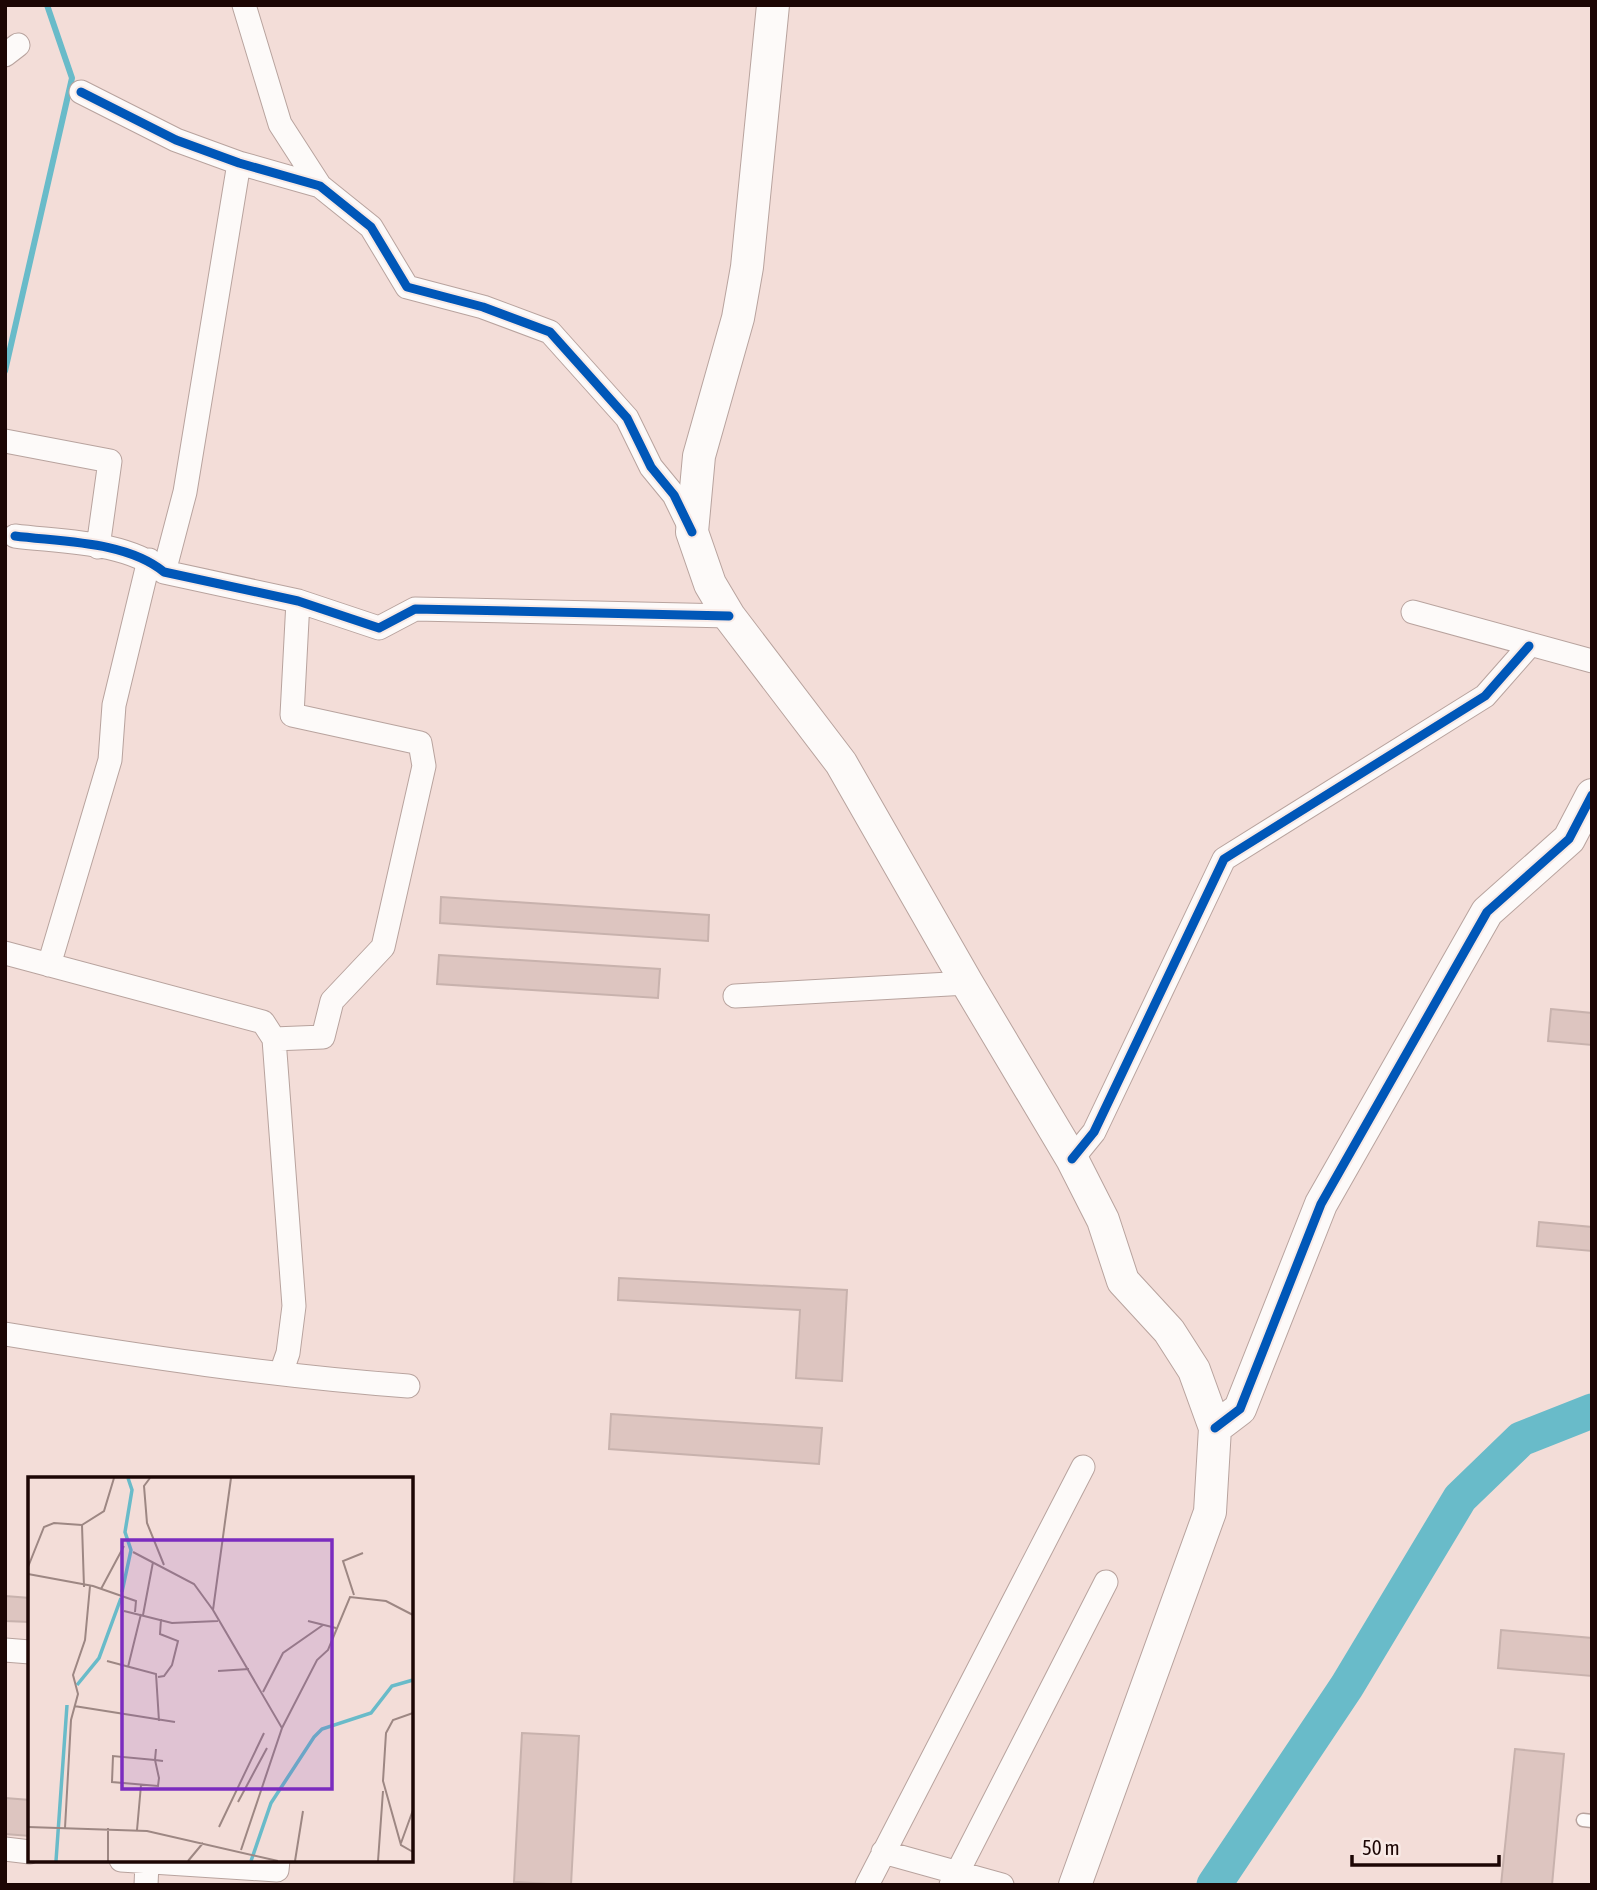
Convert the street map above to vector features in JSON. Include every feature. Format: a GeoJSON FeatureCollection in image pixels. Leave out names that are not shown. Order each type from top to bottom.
{"type":"FeatureCollection","features":[{"type":"Feature","properties":{"kind":"main road"},"geometry":{"type":"LineString","coordinates":[[773,5],[747,267],[738,318],[699,456],[692,532],[710,584],[729,616],[841,763],[1072,1159],[1103,1220],[1123,1282],[1170,1331],[1194,1370],[1215,1428],[1210,1512],[1075,1885]]}},
{"type":"Feature","properties":{"kind":"main road"},"geometry":{"type":"LineString","coordinates":[[1215,1428],[1240,1409],[1321,1204],[1487,912],[1569,839],[1592,795]]}},
{"type":"Feature","properties":{"kind":"street"},"geometry":{"type":"LineString","coordinates":[[244,5],[280,124],[320,186],[371,228],[407,287],[483,307],[550,332],[627,418],[651,467],[674,495],[692,532]]}},
{"type":"Feature","properties":{"kind":"street"},"geometry":{"type":"LineString","coordinates":[[81,92],[176,140],[239,163],[320,186]]}},
{"type":"Feature","properties":{"kind":"street"},"geometry":{"type":"LineString","coordinates":[[49,965],[110,760],[114,705],[156,566],[185,492],[239,163]]}},
{"type":"Feature","properties":{"kind":"street"},"geometry":{"type":"LineString","coordinates":[[5,441],[110,461],[98,547]]}},
{"type":"Feature","properties":{"kind":"street"},"geometry":{"type":"LineString","coordinates":[[15,536],[98,547],[156,566],[298,601],[379,628],[415,610],[729,616]]}},
{"type":"Feature","properties":{"kind":"street"},"geometry":{"type":"LineString","coordinates":[[274,1039],[323,1037],[332,1001],[383,947],[424,766],[420,743],[292,715],[298,601]]}},
{"type":"Feature","properties":{"kind":"street"},"geometry":{"type":"LineString","coordinates":[[1413,612],[1529,646],[1592,661]]}},
{"type":"Feature","properties":{"kind":"street"},"geometry":{"type":"LineString","coordinates":[[1072,1159],[1094,1132],[1224,859],[1485,696],[1529,646]]}},
{"type":"Feature","properties":{"kind":"street"},"geometry":{"type":"LineString","coordinates":[[5,953],[262,1022],[274,1039],[294,1306],[288,1353],[281,1374]]}},
{"type":"Feature","properties":{"kind":"street"},"geometry":{"type":"LineString","coordinates":[[735,996],[967,983]]}},
{"type":"Feature","properties":{"kind":"street"},"geometry":{"type":"LineString","coordinates":[[5,1334],[281,1374],[408,1386]]}},
{"type":"Feature","properties":{"kind":"street"},"geometry":{"type":"LineString","coordinates":[[867,1885],[1083,1467]]}},
{"type":"Feature","properties":{"kind":"street"},"geometry":{"type":"LineString","coordinates":[[955,1878],[1106,1581]]}},
{"type":"Feature","properties":{"kind":"street"},"geometry":{"type":"LineString","coordinates":[[5,1650],[28,1652]]}},
{"type":"Feature","properties":{"kind":"street"},"geometry":{"type":"LineString","coordinates":[[5,1849],[28,1852]]}},
{"type":"Feature","properties":{"kind":"street"},"geometry":{"type":"LineString","coordinates":[[883,1852],[955,1878],[1002,1885]]}},
{"type":"Feature","properties":{"kind":"street"},"geometry":{"type":"LineString","coordinates":[[125,1862],[146,1874],[277,1870],[278,1862]]}},
{"type":"Feature","properties":{"kind":"building"},"geometry":{"type":"Polygon","coordinates":[[[441,897],[709,915],[708,941],[440,923],[441,897]]]}},
{"type":"Feature","properties":{"kind":"building"},"geometry":{"type":"Polygon","coordinates":[[[439,955],[660,969],[658,998],[437,984],[439,955]]]}},
{"type":"Feature","properties":{"kind":"building"},"geometry":{"type":"Polygon","coordinates":[[[1551,1009],[1592,1013],[1592,1045],[1548,1041],[1551,1009]]]}},
{"type":"Feature","properties":{"kind":"building"},"geometry":{"type":"Polygon","coordinates":[[[1539,1222],[1592,1227],[1592,1251],[1537,1246],[1539,1222]]]}},
{"type":"Feature","properties":{"kind":"building"},"geometry":{"type":"Polygon","coordinates":[[[619,1278],[847,1290],[842,1381],[796,1378],[800,1310],[618,1300],[619,1278]]]}},
{"type":"Feature","properties":{"kind":"building"},"geometry":{"type":"Polygon","coordinates":[[[611,1414],[822,1428],[819,1464],[609,1449],[611,1414]]]}},
{"type":"Feature","properties":{"kind":"building"},"geometry":{"type":"Polygon","coordinates":[[[5,1596],[28,1598],[28,1622],[5,1621],[5,1596]]]}},
{"type":"Feature","properties":{"kind":"building"},"geometry":{"type":"Polygon","coordinates":[[[1501,1630],[1592,1638],[1592,1676],[1498,1668],[1501,1630]]]}},
{"type":"Feature","properties":{"kind":"building"},"geometry":{"type":"Polygon","coordinates":[[[522,1733],[579,1736],[571,1885],[514,1882],[522,1733]]]}},
{"type":"Feature","properties":{"kind":"building"},"geometry":{"type":"Polygon","coordinates":[[[1515,1749],[1564,1754],[1552,1885],[1501,1885],[1515,1749]]]}},
{"type":"Feature","properties":{"kind":"building"},"geometry":{"type":"Polygon","coordinates":[[[5,1798],[28,1800],[28,1836],[5,1834],[5,1798]]]}},
{"type":"Feature","properties":{"kind":"waterway"},"geometry":{"type":"LineString","coordinates":[[5,371],[72,78],[47,5]]}},
{"type":"Feature","properties":{"kind":"waterway"},"geometry":{"type":"LineString","coordinates":[[1214,1885],[1347,1686],[1460,1498],[1521,1439],[1592,1411]]}},
{"type":"Feature","properties":{"kind":"cycle path"},"geometry":{"type":"LineString","coordinates":[[81,92],[176,140],[239,163],[320,186],[371,227],[407,287],[483,307],[550,332],[627,418],[651,467],[674,495],[692,532]]}},
{"type":"Feature","properties":{"kind":"cycle path"},"geometry":{"type":"LineString","coordinates":[[15,536],[113,549],[149,562],[164,572],[298,601],[379,628],[415,609],[729,616]]}},
{"type":"Feature","properties":{"kind":"cycle path"},"geometry":{"type":"LineString","coordinates":[[1072,1159],[1094,1132],[1224,859],[1485,696],[1529,646]]}},
{"type":"Feature","properties":{"kind":"cycle path"},"geometry":{"type":"LineString","coordinates":[[1215,1428],[1240,1409],[1321,1204],[1487,912],[1569,839],[1592,795]]}}]}
